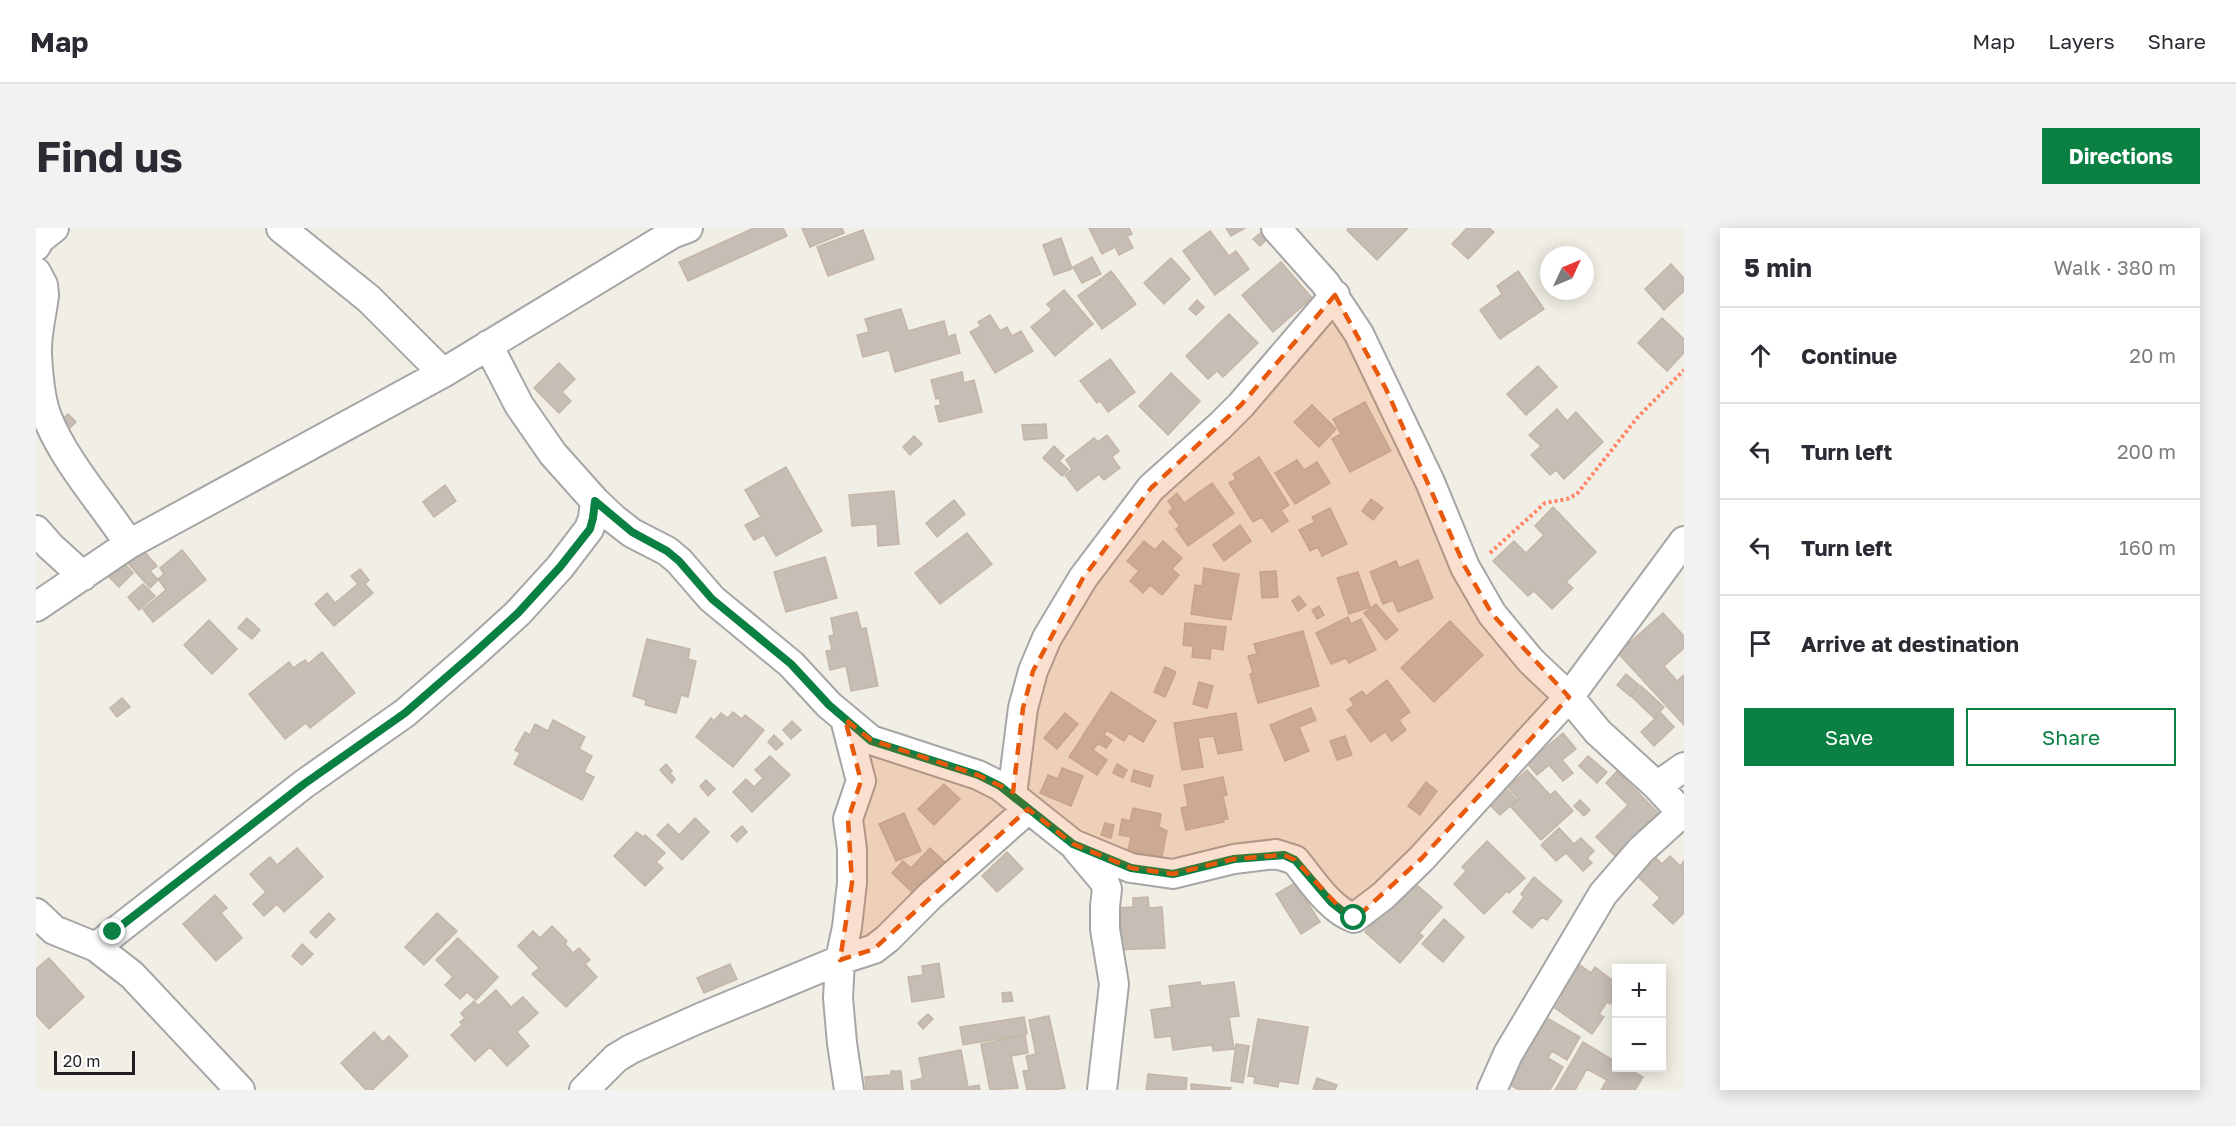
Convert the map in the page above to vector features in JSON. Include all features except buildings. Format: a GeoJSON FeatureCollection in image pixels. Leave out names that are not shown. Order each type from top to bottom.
{"type":"FeatureCollection","features":[{"type":"Feature","properties":{"kind":"street"},"geometry":{"type":"LineString","coordinates":[[36,246],[40,239],[54,228]]}},
{"type":"Feature","properties":{"kind":"street"},"geometry":{"type":"LineString","coordinates":[[281,228],[369,299],[443,373]]}},
{"type":"Feature","properties":{"kind":"street"},"geometry":{"type":"LineString","coordinates":[[1276,228],[1335,295],[1359,334],[1430,482],[1468,572],[1499,623],[1531,661],[1569,697],[1598,732],[1657,786],[1683,814],[1641,850],[1603,894],[1508,1054],[1492,1090]]}},
{"type":"Feature","properties":{"kind":"street"},"geometry":{"type":"LineString","coordinates":[[36,607],[129,544],[443,373],[677,230]]}},
{"type":"Feature","properties":{"kind":"street"},"geometry":{"type":"LineString","coordinates":[[36,272],[43,285],[44,295],[37,352],[39,377],[47,416],[68,459],[109,513],[129,544]]}},
{"type":"Feature","properties":{"kind":"street"},"geometry":{"type":"LineString","coordinates":[[584,1090],[616,1058],[631,1050],[700,1018],[840,960],[874,949],[945,882],[1020,802],[1023,708],[1033,671],[1047,638],[1083,578],[1151,488],[1241,405],[1335,295]]}},
{"type":"Feature","properties":{"kind":"street"},"geometry":{"type":"LineString","coordinates":[[488,345],[519,405],[553,454],[595,501],[632,532],[667,551],[679,561],[712,599],[791,664],[829,705],[871,741],[978,775],[1000,786],[1073,844],[1104,881],[1107,889],[1105,929],[1114,984],[1102,1090]]}},
{"type":"Feature","properties":{"kind":"street"},"geometry":{"type":"LineString","coordinates":[[96,947],[304,784],[405,713],[473,654],[518,613],[590,529],[595,501]]}},
{"type":"Feature","properties":{"kind":"street"},"geometry":{"type":"LineString","coordinates":[[36,530],[83,576]]}},
{"type":"Feature","properties":{"kind":"street"},"geometry":{"type":"LineString","coordinates":[[1073,844],[1122,865],[1173,874],[1234,859],[1284,855],[1295,860],[1331,902],[1354,918],[1383,896],[1422,858],[1569,697],[1684,541]]}},
{"type":"Feature","properties":{"kind":"street"},"geometry":{"type":"LineString","coordinates":[[845,718],[861,780],[848,819],[852,849],[852,883],[847,927],[840,960],[838,998],[849,1090]]}},
{"type":"Feature","properties":{"kind":"street"},"geometry":{"type":"LineString","coordinates":[[1657,786],[1684,767]]}},
{"type":"Feature","properties":{"kind":"street"},"geometry":{"type":"LineString","coordinates":[[36,913],[54,930],[96,947],[132,975],[240,1090]]}},
{"type":"Feature","properties":{"kind":"path"},"geometry":{"type":"LineString","coordinates":[[1468,572],[1545,504],[1567,500],[1577,494],[1637,418],[1684,370]]}},
{"type":"Feature","properties":{"kind":"highlighted area"},"geometry":{"type":"Polygon","coordinates":[[[1335,295],[1386,389],[1465,567],[1492,614],[1569,697],[1422,858],[1357,917],[1345,913],[1295,860],[1284,855],[1234,859],[1173,874],[1131,868],[1073,844],[1028,809],[874,949],[840,960],[852,883],[848,819],[861,781],[845,719],[871,740],[978,775],[1013,792],[1023,708],[1033,671],[1083,578],[1151,488],[1241,405],[1335,295]]]}},
{"type":"Feature","properties":{"kind":"route"},"geometry":{"type":"LineString","coordinates":[[113,932],[304,784],[405,713],[473,654],[518,613],[560,567],[590,529],[595,501],[632,532],[667,551],[679,561],[712,599],[791,664],[829,705],[871,741],[978,775],[1000,786],[1073,844],[1131,868],[1173,874],[1234,859],[1284,855],[1295,860],[1331,902],[1354,918]]}}]}
